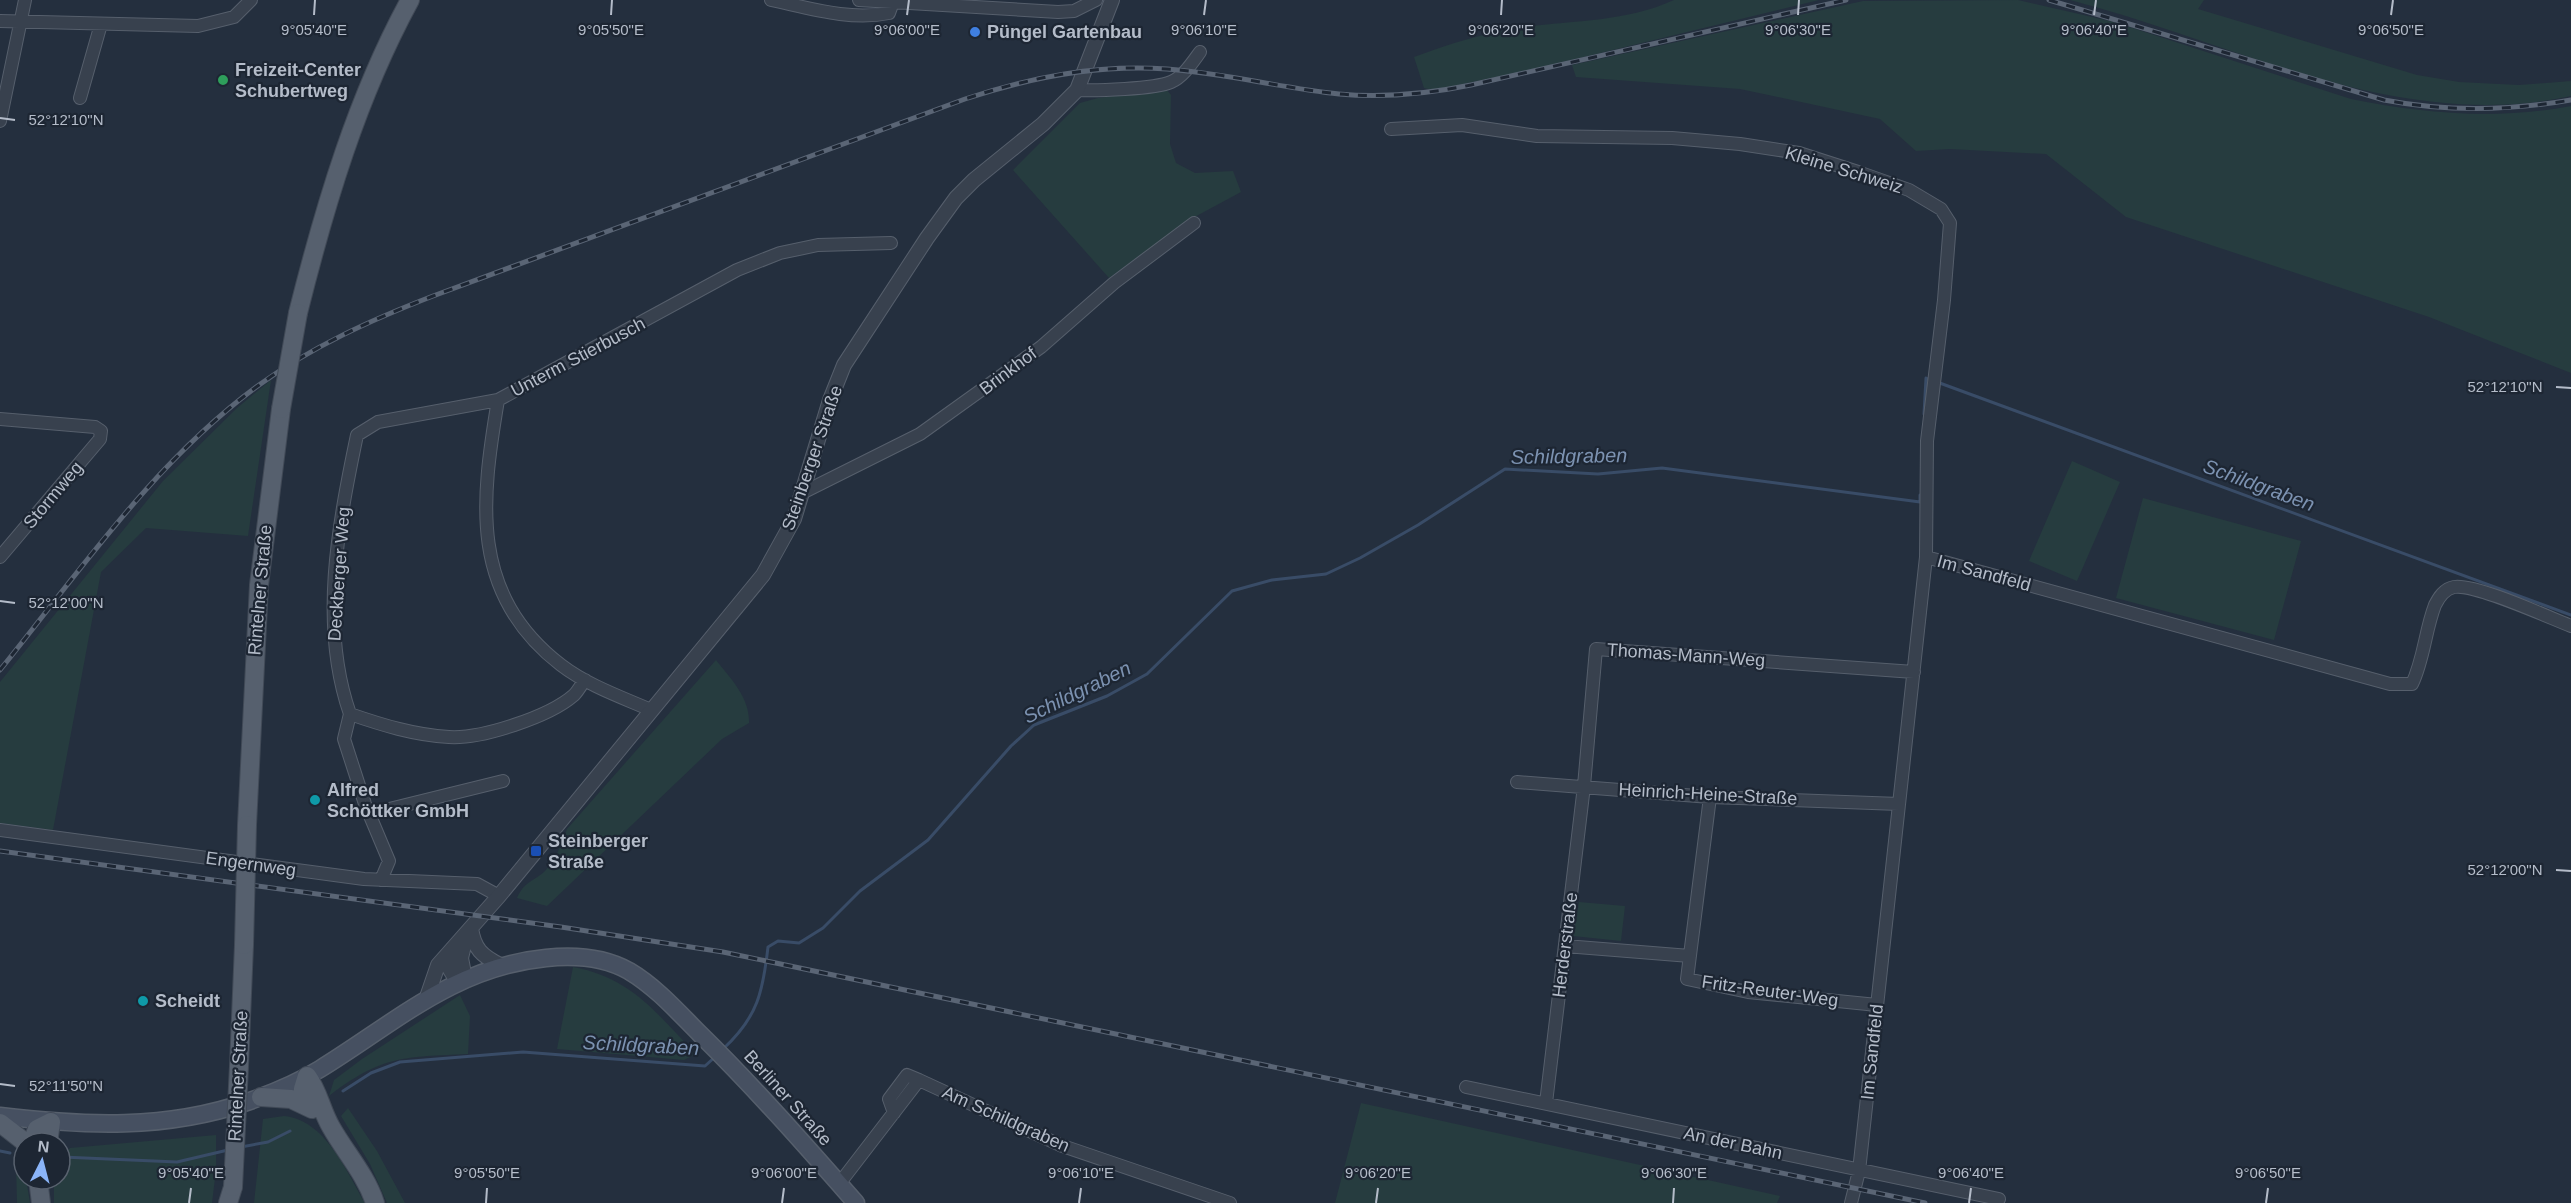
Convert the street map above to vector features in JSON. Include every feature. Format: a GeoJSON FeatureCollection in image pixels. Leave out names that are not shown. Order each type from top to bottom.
{"type":"FeatureCollection","features":[{"type":"Feature","properties":{"kind":"main road","name":"Rintelner Straße"},"geometry":{"type":"LineString","coordinates":[[232,1199],[259,585],[281,409],[298,312],[329,197],[355,120],[410,0]]}},
{"type":"Feature","properties":{"kind":"main road","name":"Berliner Straße"},"geometry":{"type":"LineString","coordinates":[[0,1116],[51,1122],[115,1125],[156,1122],[199,1115],[261,1097],[308,1076],[427,997],[500,965],[587,957],[627,970],[660,994],[720,1053],[856,1203]]}},
{"type":"Feature","properties":{"kind":"main road"},"geometry":{"type":"LineString","coordinates":[[308,1076],[303,1089],[309,1106]]}},
{"type":"Feature","properties":{"kind":"main road"},"geometry":{"type":"LineString","coordinates":[[308,1076],[314,1085],[329,1124],[366,1181],[375,1203]]}},
{"type":"Feature","properties":{"kind":"main road"},"geometry":{"type":"LineString","coordinates":[[261,1097],[285,1097],[309,1106],[329,1124]]}},
{"type":"Feature","properties":{"kind":"main road"},"geometry":{"type":"LineString","coordinates":[[36,1131],[51,1122]]}},
{"type":"Feature","properties":{"kind":"main road"},"geometry":{"type":"LineString","coordinates":[[50,1131],[51,1122]]}},
{"type":"Feature","properties":{"kind":"main road"},"geometry":{"type":"LineString","coordinates":[[0,1123],[12,1132]]}},
{"type":"Feature","properties":{"kind":"street"},"geometry":{"type":"LineString","coordinates":[[0,121],[25,0]]}},
{"type":"Feature","properties":{"kind":"street"},"geometry":{"type":"LineString","coordinates":[[0,21],[198,26],[234,17],[251,0]]}},
{"type":"Feature","properties":{"kind":"street"},"geometry":{"type":"LineString","coordinates":[[771,0],[820,11],[870,17],[889,13],[893,2]]}},
{"type":"Feature","properties":{"kind":"street"},"geometry":{"type":"LineString","coordinates":[[859,0],[958,3],[1058,12],[1074,10],[1096,0]]}},
{"type":"Feature","properties":{"kind":"street","name":"Steinberger Straße"},"geometry":{"type":"LineString","coordinates":[[427,997],[438,965],[469,932],[764,575],[783,542],[804,492],[830,400],[844,365],[933,228],[974,180],[1043,124],[1077,90],[1112,0]]}},
{"type":"Feature","properties":{"kind":"street"},"geometry":{"type":"LineString","coordinates":[[80,98],[101,24]]}},
{"type":"Feature","properties":{"kind":"street"},"geometry":{"type":"LineString","coordinates":[[1077,90],[1098,91],[1171,82],[1186,70],[1200,52]]}},
{"type":"Feature","properties":{"kind":"street","name":"Kleine Schweiz"},"geometry":{"type":"LineString","coordinates":[[1391,129],[1462,125],[1537,136],[1672,138],[1740,144],[1799,153],[1858,172],[1909,190],[1941,209],[1950,223],[1928,441],[1926,557]]}},
{"type":"Feature","properties":{"kind":"street","name":"Brinkhof"},"geometry":{"type":"LineString","coordinates":[[804,492],[920,434],[1041,347],[1114,283],[1194,223]]}},
{"type":"Feature","properties":{"kind":"street","name":"Unterm Stierbusch"},"geometry":{"type":"LineString","coordinates":[[651,710],[585,680],[561,664],[533,638],[513,611],[497,582],[488,551],[484,515],[488,459],[498,400],[737,270],[780,253],[818,245],[891,243]]}},
{"type":"Feature","properties":{"kind":"street","name":"Deckberger Weg"},"geometry":{"type":"LineString","coordinates":[[350,714],[335,660],[332,621],[344,498],[357,435],[378,422],[498,400]]}},
{"type":"Feature","properties":{"kind":"street","name":"Stormweg"},"geometry":{"type":"LineString","coordinates":[[0,419],[95,427],[101,431],[100,439],[0,557]]}},
{"type":"Feature","properties":{"kind":"street","name":"Im Sandfeld"},"geometry":{"type":"LineString","coordinates":[[1851,1203],[1860,1171],[1926,557],[2390,684],[2412,684],[2421,665],[2435,607],[2443,592],[2455,587],[2473,588],[2571,626]]}},
{"type":"Feature","properties":{"kind":"street","name":"Thomas-Mann-Weg"},"geometry":{"type":"LineString","coordinates":[[1584,786],[1596,649],[1914,672]]}},
{"type":"Feature","properties":{"kind":"street"},"geometry":{"type":"LineString","coordinates":[[381,880],[389,861],[369,814],[344,739],[350,714],[420,734],[451,737],[476,734],[531,719],[574,695],[585,680]]}},
{"type":"Feature","properties":{"kind":"street"},"geometry":{"type":"LineString","coordinates":[[369,814],[503,781]]}},
{"type":"Feature","properties":{"kind":"street","name":"Heinrich-Heine-Straße"},"geometry":{"type":"LineString","coordinates":[[1517,782],[1710,797],[1899,804]]}},
{"type":"Feature","properties":{"kind":"street","name":"Herderstraße"},"geometry":{"type":"LineString","coordinates":[[1546,1103],[1584,786]]}},
{"type":"Feature","properties":{"kind":"street","name":"Fritz-Reuter-Weg"},"geometry":{"type":"LineString","coordinates":[[1710,797],[1687,979],[1748,992],[1877,1005]]}},
{"type":"Feature","properties":{"kind":"street","name":"Engernweg"},"geometry":{"type":"LineString","coordinates":[[0,830],[381,880],[477,884],[499,896]]}},
{"type":"Feature","properties":{"kind":"street"},"geometry":{"type":"LineString","coordinates":[[469,932],[477,951],[483,957],[500,965]]}},
{"type":"Feature","properties":{"kind":"street"},"geometry":{"type":"LineString","coordinates":[[461,981],[461,958],[469,932]]}},
{"type":"Feature","properties":{"kind":"street","name":"Fritz-Reuter-Weg"},"geometry":{"type":"LineString","coordinates":[[1565,946],[1690,956]]}},
{"type":"Feature","properties":{"kind":"street"},"geometry":{"type":"LineString","coordinates":[[450,952],[449,968],[461,981]]}},
{"type":"Feature","properties":{"kind":"street","name":"Am Schildgraben"},"geometry":{"type":"LineString","coordinates":[[839,1184],[920,1080],[1060,1145],[1230,1203]]}},
{"type":"Feature","properties":{"kind":"street","name":"An der Bahn"},"geometry":{"type":"LineString","coordinates":[[1466,1088],[1999,1199]]}},
{"type":"Feature","properties":{"kind":"green space"},"geometry":{"type":"Polygon","coordinates":[[[1674,0],[1819,0],[1518,73],[1433,90],[1424,88],[1414,57],[1454,43],[1497,32],[1638,13],[1674,0]]]}},
{"type":"Feature","properties":{"kind":"green space"},"geometry":{"type":"Polygon","coordinates":[[[2018,0],[2114,22],[2351,99],[2406,108],[2488,114],[2571,106],[2571,373],[2429,317],[2126,217],[2046,154],[1950,149],[1916,151],[1880,119],[1740,89],[1576,77],[1572,65],[1863,1],[2018,0]]]}},
{"type":"Feature","properties":{"kind":"green space"},"geometry":{"type":"Polygon","coordinates":[[[2070,0],[2204,0],[2198,9],[2417,75],[2459,82],[2519,85],[2571,81],[2571,96],[2506,105],[2442,103],[2379,93],[2317,78],[2070,0]]]}},
{"type":"Feature","properties":{"kind":"green space"},"geometry":{"type":"Polygon","coordinates":[[[1166,89],[1171,95],[1170,144],[1176,163],[1195,173],[1233,171],[1241,192],[1189,220],[1109,278],[1013,170],[1080,103],[1098,98],[1166,89]]]}},
{"type":"Feature","properties":{"kind":"green space"},"geometry":{"type":"Polygon","coordinates":[[[271,380],[248,536],[146,528],[101,572],[53,830],[0,823],[0,682],[163,481],[237,408],[271,380]]]}},
{"type":"Feature","properties":{"kind":"green space"},"geometry":{"type":"Polygon","coordinates":[[[2072,461],[2120,482],[2077,581],[2029,561],[2072,461]]]}},
{"type":"Feature","properties":{"kind":"green space"},"geometry":{"type":"Polygon","coordinates":[[[2143,498],[2301,541],[2274,640],[2116,598],[2143,498]]]}},
{"type":"Feature","properties":{"kind":"green space"},"geometry":{"type":"Polygon","coordinates":[[[716,660],[743,697],[749,723],[722,739],[547,906],[517,898],[526,885],[552,863],[567,829],[716,660]]]}},
{"type":"Feature","properties":{"kind":"green space"},"geometry":{"type":"Polygon","coordinates":[[[1579,902],[1625,906],[1621,941],[1573,936],[1579,902]]]}},
{"type":"Feature","properties":{"kind":"green space"},"geometry":{"type":"Polygon","coordinates":[[[573,967],[611,979],[642,999],[696,1054],[684,1060],[557,1049],[573,967]]]}},
{"type":"Feature","properties":{"kind":"green space"},"geometry":{"type":"Polygon","coordinates":[[[460,995],[470,1016],[468,1054],[410,1058],[380,1065],[329,1096],[334,1080],[460,995]]]}},
{"type":"Feature","properties":{"kind":"green space"},"geometry":{"type":"Polygon","coordinates":[[[1361,1103],[1780,1196],[1777,1203],[1335,1203],[1361,1103]]]}},
{"type":"Feature","properties":{"kind":"green space"},"geometry":{"type":"Polygon","coordinates":[[[348,1108],[377,1151],[405,1203],[387,1203],[370,1164],[341,1116],[348,1108]]]}},
{"type":"Feature","properties":{"kind":"green space"},"geometry":{"type":"Polygon","coordinates":[[[284,1116],[311,1127],[323,1137],[342,1162],[365,1203],[254,1203],[263,1119],[284,1116]]]}},
{"type":"Feature","properties":{"kind":"green space"},"geometry":{"type":"Polygon","coordinates":[[[216,1135],[216,1170],[212,1203],[54,1203],[54,1191],[72,1191],[72,1148],[216,1135]]]}},
{"type":"Feature","properties":{"kind":"green space"},"geometry":{"type":"Polygon","coordinates":[[[17,1191],[28,1191],[30,1203],[17,1203],[17,1191]]]}},
{"type":"Feature","properties":{"kind":"waterway","name":"Schildgraben"},"geometry":{"type":"LineString","coordinates":[[1924,414],[1926,378],[1930,380]]}},
{"type":"Feature","properties":{"kind":"waterway","name":"Schildgraben"},"geometry":{"type":"LineString","coordinates":[[1937,382],[2571,615]]}},
{"type":"Feature","properties":{"kind":"waterway","name":"Schildgraben"},"geometry":{"type":"LineString","coordinates":[[723,1049],[744,1026],[757,1002],[764,977],[768,947],[778,941],[799,943],[823,928],[860,891],[928,840],[1011,746],[1034,725],[1107,696],[1147,674],[1232,591],[1272,580],[1326,574],[1360,558],[1418,525],[1505,469],[1598,474],[1662,468],[1920,502],[1920,495]]}},
{"type":"Feature","properties":{"kind":"waterway","name":"Schildgraben"},"geometry":{"type":"LineString","coordinates":[[343,1091],[371,1073],[400,1062],[523,1052],[705,1066],[716,1056]]}},
{"type":"Feature","properties":{"kind":"waterway","name":"Schildgraben"},"geometry":{"type":"LineString","coordinates":[[241,1147],[268,1142],[290,1131]]}},
{"type":"Feature","properties":{"kind":"waterway","name":"Schildgraben"},"geometry":{"type":"LineString","coordinates":[[72,1157],[177,1162],[228,1150]]}},
{"type":"Feature","properties":{"kind":"waterway","name":"Schildgraben"},"geometry":{"type":"LineString","coordinates":[[0,1151],[10,1153]]}},
{"type":"Feature","properties":{"kind":"railway"},"geometry":{"type":"LineString","coordinates":[[0,670],[152,482],[221,415],[259,385],[300,358],[365,324],[433,296],[965,99],[1039,79],[1115,68],[1167,69],[1339,94],[1372,96],[1422,93],[1471,85],[1846,0]]}},
{"type":"Feature","properties":{"kind":"railway"},"geometry":{"type":"LineString","coordinates":[[2049,0],[2384,100],[2431,107],[2478,109],[2571,100]]}},
{"type":"Feature","properties":{"kind":"railway"},"geometry":{"type":"LineString","coordinates":[[0,851],[561,927],[723,952],[1925,1203]]}},
{"type":"Feature","properties":{"kind":"place","name":"Püngel Gartenbau"},"geometry":{"type":"Point","coordinates":[975,32]}},
{"type":"Feature","properties":{"kind":"place","name":"Freizeit-Center Schubertweg"},"geometry":{"type":"Point","coordinates":[223,80]}},
{"type":"Feature","properties":{"kind":"place","name":"Alfred Schöttker GmbH"},"geometry":{"type":"Point","coordinates":[315,800]}},
{"type":"Feature","properties":{"kind":"place","name":"Steinberger Straße"},"geometry":{"type":"Point","coordinates":[536,851]}},
{"type":"Feature","properties":{"kind":"place","name":"Scheidt"},"geometry":{"type":"Point","coordinates":[143,1001]}}]}
